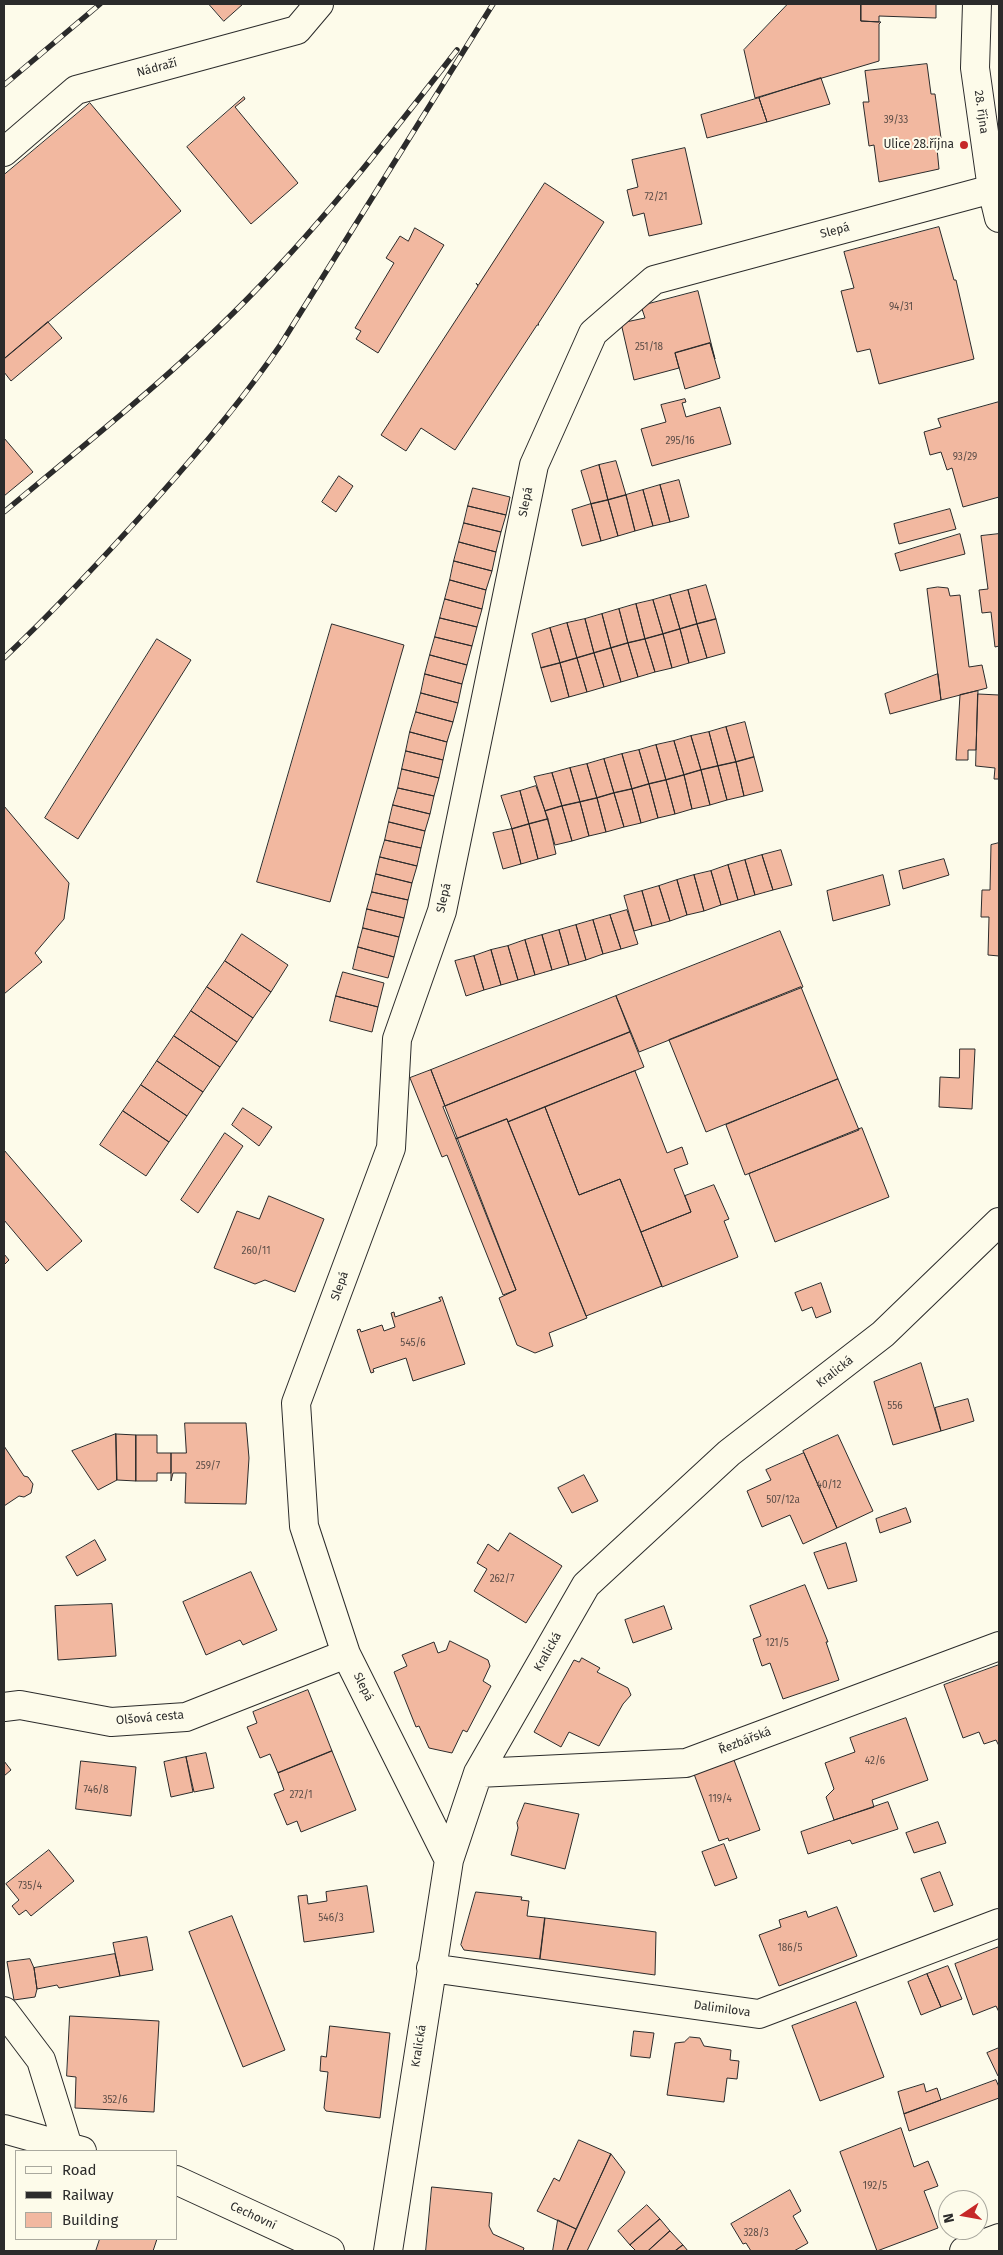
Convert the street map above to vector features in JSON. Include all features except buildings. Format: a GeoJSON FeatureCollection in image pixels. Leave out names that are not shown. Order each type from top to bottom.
{"type":"FeatureCollection","features":[{"type":"Feature","properties":{"kind":"street","name":"Nádraží"},"geometry":{"type":"LineString","coordinates":[[4,152],[76,90],[297,30],[319,4]]}},
{"type":"Feature","properties":{"kind":"street","name":"28. října"},"geometry":{"type":"LineString","coordinates":[[977,4],[975,68],[992,189],[999,218]]}},
{"type":"Feature","properties":{"kind":"street","name":"Slepá"},"geometry":{"type":"LineString","coordinates":[[448,1860],[346,1654],[304,1526],[296,1403],[391,1148],[397,1039],[442,911],[534,465],[593,332],[654,280],[992,189]]}},
{"type":"Feature","properties":{"kind":"street","name":"Kralická"},"geometry":{"type":"LineString","coordinates":[[388,2251],[448,1860],[478,1773],[586,1585],[729,1454],[883,1334],[999,1222]]}},
{"type":"Feature","properties":{"kind":"street","name":"Řezbářská"},"geometry":{"type":"LineString","coordinates":[[478,1773],[686,1763],[999,1646]]}},
{"type":"Feature","properties":{"kind":"street","name":"Olšová cesta"},"geometry":{"type":"LineString","coordinates":[[4,1707],[20,1706],[111,1722],[186,1717],[346,1654]]}},
{"type":"Feature","properties":{"kind":"street","name":"Dalimilova"},"geometry":{"type":"LineString","coordinates":[[431,1968],[759,2014],[999,1923]]}},
{"type":"Feature","properties":{"kind":"street"},"geometry":{"type":"LineString","coordinates":[[4,2011],[41,2060],[76,2149]]}},
{"type":"Feature","properties":{"kind":"street"},"geometry":{"type":"LineString","coordinates":[[4,2129],[76,2149]]}},
{"type":"Feature","properties":{"kind":"street","name":"Cechovní"},"geometry":{"type":"LineString","coordinates":[[178,2181],[330,2251]]}},
{"type":"Feature","properties":{"kind":"street"},"geometry":{"type":"LineString","coordinates":[[964,2251],[999,2238]]}},
{"type":"Feature","properties":{"kind":"railway"},"geometry":{"type":"LineString","coordinates":[[4,85],[100,4]]}},
{"type":"Feature","properties":{"kind":"railway"},"geometry":{"type":"LineString","coordinates":[[4,658],[102,559],[174,479],[252,384],[281,344],[493,4]]}},
{"type":"Feature","properties":{"kind":"railway"},"geometry":{"type":"LineString","coordinates":[[4,512],[165,377],[256,290],[335,203],[457,50]]}},
{"type":"Feature","properties":{"kind":"place","name":"Ulice 28.října"},"geometry":{"type":"Point","coordinates":[964,145]}}]}
